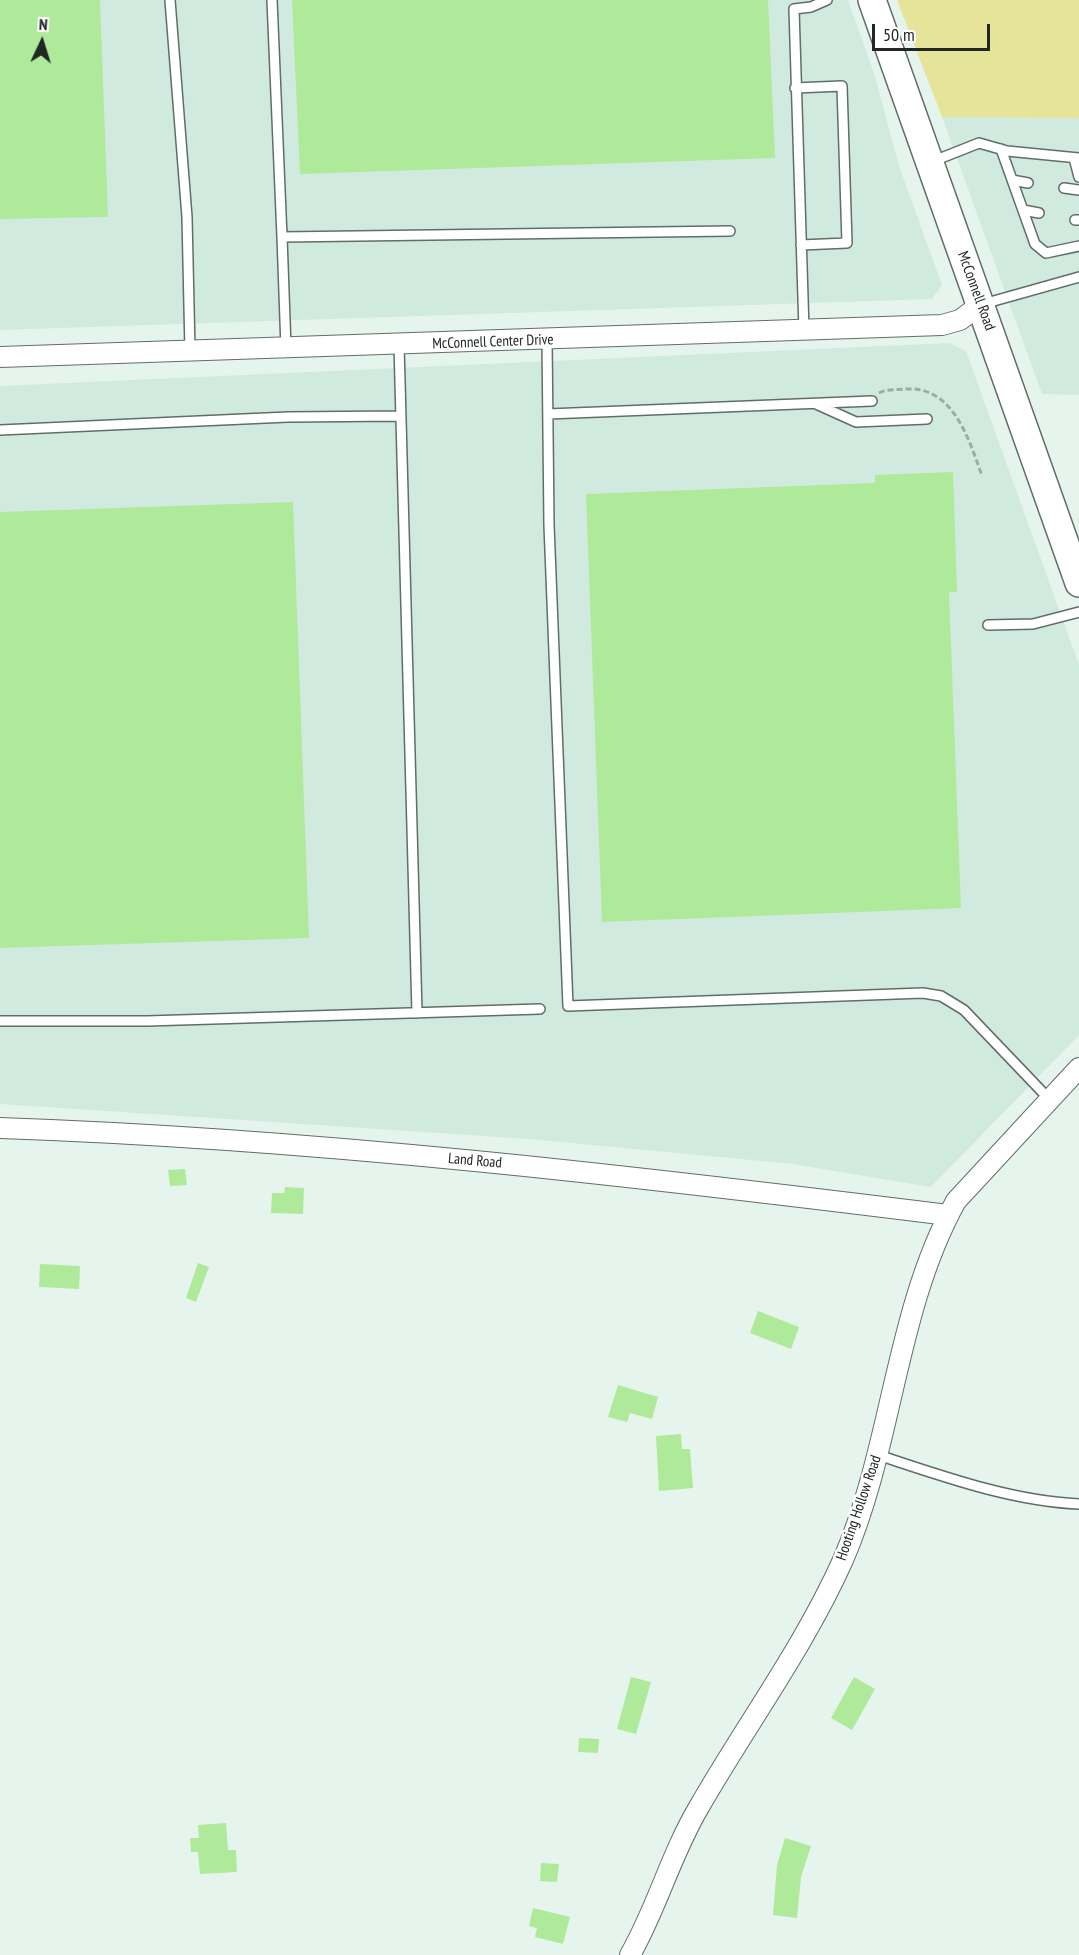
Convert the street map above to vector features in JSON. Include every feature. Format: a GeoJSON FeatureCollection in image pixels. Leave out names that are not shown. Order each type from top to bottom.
{"type":"FeatureCollection","features":[{"type":"Feature","properties":{"kind":"street","name":"McConnell Road"},"geometry":{"type":"LineString","coordinates":[[872,0],[980,305],[1066,536],[1079,583]]}},
{"type":"Feature","properties":{"kind":"street","name":"McConnell Center Drive"},"geometry":{"type":"LineString","coordinates":[[0,357],[942,325],[960,320],[980,305]]}},
{"type":"Feature","properties":{"kind":"street","name":"Hooting Hollow Road"},"geometry":{"type":"LineString","coordinates":[[630,1955],[698,1808],[797,1645],[843,1560],[878,1455],[923,1276],[948,1215],[956,1201],[1079,1068]]}},
{"type":"Feature","properties":{"kind":"street","name":"Land Road"},"geometry":{"type":"LineString","coordinates":[[0,1128],[285,1144],[603,1172],[948,1215]]}},
{"type":"Feature","properties":{"kind":"lane"},"geometry":{"type":"LineString","coordinates":[[170,0],[187,217],[190,351]]}},
{"type":"Feature","properties":{"kind":"lane"},"geometry":{"type":"LineString","coordinates":[[272,0],[286,348]]}},
{"type":"Feature","properties":{"kind":"lane"},"geometry":{"type":"LineString","coordinates":[[804,330],[794,5],[811,7],[827,0]]}},
{"type":"Feature","properties":{"kind":"lane"},"geometry":{"type":"LineString","coordinates":[[795,88],[842,86],[847,243],[801,245]]}},
{"type":"Feature","properties":{"kind":"lane"},"geometry":{"type":"LineString","coordinates":[[930,163],[979,143],[1001,149],[1076,158],[1079,177]]}},
{"type":"Feature","properties":{"kind":"lane"},"geometry":{"type":"LineString","coordinates":[[1001,149],[1035,244],[1046,252],[1079,246]]}},
{"type":"Feature","properties":{"kind":"lane"},"geometry":{"type":"LineString","coordinates":[[1012,180],[1028,183]]}},
{"type":"Feature","properties":{"kind":"lane"},"geometry":{"type":"LineString","coordinates":[[1064,188],[1079,190]]}},
{"type":"Feature","properties":{"kind":"lane"},"geometry":{"type":"LineString","coordinates":[[1023,210],[1039,213]]}},
{"type":"Feature","properties":{"kind":"lane"},"geometry":{"type":"LineString","coordinates":[[282,237],[730,231]]}},
{"type":"Feature","properties":{"kind":"lane"},"geometry":{"type":"LineString","coordinates":[[980,305],[1079,277]]}},
{"type":"Feature","properties":{"kind":"lane"},"geometry":{"type":"LineString","coordinates":[[547,340],[549,525],[568,1006],[923,993],[941,996],[964,1010],[1050,1100]]}},
{"type":"Feature","properties":{"kind":"lane"},"geometry":{"type":"LineString","coordinates":[[399,345],[417,1013]]}},
{"type":"Feature","properties":{"kind":"lane"},"geometry":{"type":"LineString","coordinates":[[548,414],[872,401]]}},
{"type":"Feature","properties":{"kind":"lane"},"geometry":{"type":"LineString","coordinates":[[814,403],[856,422],[927,419]]}},
{"type":"Feature","properties":{"kind":"lane"},"geometry":{"type":"LineString","coordinates":[[0,430],[288,417],[400,416]]}},
{"type":"Feature","properties":{"kind":"lane"},"geometry":{"type":"LineString","coordinates":[[988,625],[1033,624],[1079,612]]}},
{"type":"Feature","properties":{"kind":"lane"},"geometry":{"type":"LineString","coordinates":[[0,1021],[147,1021],[540,1009]]}},
{"type":"Feature","properties":{"kind":"lane"},"geometry":{"type":"LineString","coordinates":[[878,1455],[1000,1491],[1051,1503],[1079,1504]]}},
{"type":"Feature","properties":{"kind":"shaded area"},"geometry":{"type":"Polygon","coordinates":[[[0,0],[848,0],[874,73],[899,166],[942,285],[932,299],[0,330],[0,0]]]}},
{"type":"Feature","properties":{"kind":"shaded area"},"geometry":{"type":"Polygon","coordinates":[[[897,0],[1079,0],[1079,118],[942,117],[897,0]]]}},
{"type":"Feature","properties":{"kind":"shaded area"},"geometry":{"type":"Polygon","coordinates":[[[942,117],[1079,118],[1079,395],[1042,394],[942,117]]]}},
{"type":"Feature","properties":{"kind":"shaded area"},"geometry":{"type":"Polygon","coordinates":[[[949,343],[966,351],[1079,665],[1079,1035],[931,1187],[793,1164],[529,1139],[0,1104],[0,386],[949,343]]]}},
{"type":"Feature","properties":{"kind":"building"},"geometry":{"type":"Polygon","coordinates":[[[0,0],[100,0],[108,217],[0,219],[0,0]]]}},
{"type":"Feature","properties":{"kind":"building"},"geometry":{"type":"Polygon","coordinates":[[[292,0],[768,0],[775,158],[300,174],[292,0]]]}},
{"type":"Feature","properties":{"kind":"building"},"geometry":{"type":"Polygon","coordinates":[[[953,472],[957,592],[949,592],[961,908],[602,922],[586,494],[875,483],[875,475],[953,472]]]}},
{"type":"Feature","properties":{"kind":"building"},"geometry":{"type":"Polygon","coordinates":[[[293,502],[309,938],[0,948],[0,512],[293,502]]]}},
{"type":"Feature","properties":{"kind":"building"},"geometry":{"type":"Polygon","coordinates":[[[185,1169],[187,1185],[170,1186],[168,1170],[185,1169]]]}},
{"type":"Feature","properties":{"kind":"building"},"geometry":{"type":"Polygon","coordinates":[[[285,1187],[304,1188],[303,1214],[271,1213],[272,1193],[284,1193],[285,1187]]]}},
{"type":"Feature","properties":{"kind":"building"},"geometry":{"type":"Polygon","coordinates":[[[198,1263],[209,1267],[196,1302],[186,1298],[198,1263]]]}},
{"type":"Feature","properties":{"kind":"building"},"geometry":{"type":"Polygon","coordinates":[[[40,1264],[80,1266],[79,1289],[39,1287],[40,1264]]]}},
{"type":"Feature","properties":{"kind":"building"},"geometry":{"type":"Polygon","coordinates":[[[758,1311],[799,1327],[791,1349],[750,1333],[758,1311]]]}},
{"type":"Feature","properties":{"kind":"building"},"geometry":{"type":"Polygon","coordinates":[[[618,1385],[658,1397],[652,1419],[630,1413],[627,1422],[608,1417],[618,1385]]]}},
{"type":"Feature","properties":{"kind":"building"},"geometry":{"type":"Polygon","coordinates":[[[681,1434],[682,1449],[690,1449],[693,1488],[659,1491],[656,1436],[681,1434]]]}},
{"type":"Feature","properties":{"kind":"building"},"geometry":{"type":"Polygon","coordinates":[[[631,1677],[651,1682],[636,1734],[617,1729],[631,1677]]]}},
{"type":"Feature","properties":{"kind":"building"},"geometry":{"type":"Polygon","coordinates":[[[854,1677],[875,1689],[852,1730],[831,1718],[854,1677]]]}},
{"type":"Feature","properties":{"kind":"building"},"geometry":{"type":"Polygon","coordinates":[[[579,1738],[599,1739],[598,1753],[578,1752],[579,1738]]]}},
{"type":"Feature","properties":{"kind":"building"},"geometry":{"type":"Polygon","coordinates":[[[226,1823],[228,1850],[236,1850],[237,1872],[200,1874],[198,1852],[191,1852],[190,1838],[199,1838],[198,1825],[226,1823]]]}},
{"type":"Feature","properties":{"kind":"building"},"geometry":{"type":"Polygon","coordinates":[[[785,1838],[811,1846],[801,1877],[797,1918],[773,1915],[777,1865],[785,1838]]]}},
{"type":"Feature","properties":{"kind":"building"},"geometry":{"type":"Polygon","coordinates":[[[541,1863],[559,1864],[557,1882],[540,1881],[541,1863]]]}},
{"type":"Feature","properties":{"kind":"building"},"geometry":{"type":"Polygon","coordinates":[[[533,1908],[570,1917],[563,1944],[535,1937],[537,1928],[529,1926],[533,1908]]]}}]}
